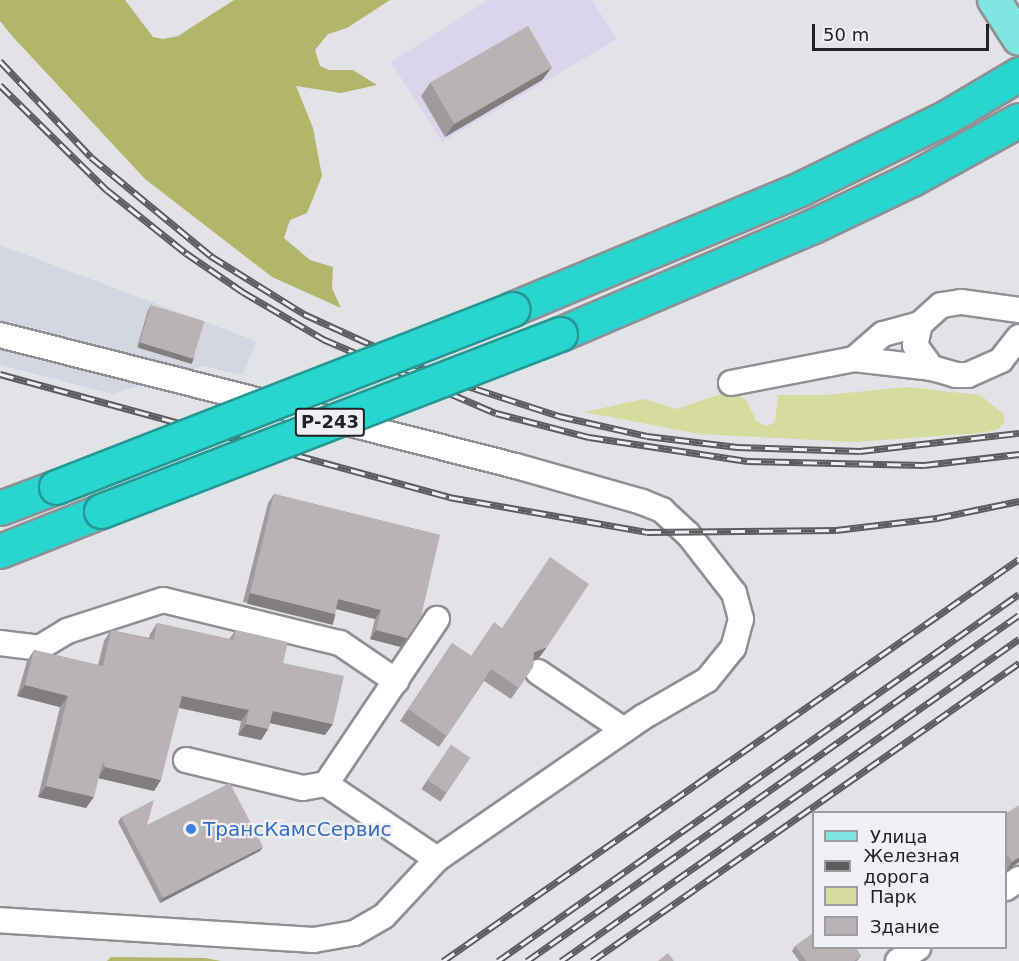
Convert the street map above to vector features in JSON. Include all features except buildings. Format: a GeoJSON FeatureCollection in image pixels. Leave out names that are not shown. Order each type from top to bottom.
{"type":"FeatureCollection","features":[{"type":"Feature","properties":{"kind":"highway","name":"Р-243"},"geometry":{"type":"LineString","coordinates":[[0,508],[704,232],[945,118],[1019,74]]}},
{"type":"Feature","properties":{"kind":"highway","name":"Р-243"},"geometry":{"type":"LineString","coordinates":[[0,551],[560,334],[811,227],[964,152],[1019,120]]}},
{"type":"Feature","properties":{"kind":"main road"},"geometry":{"type":"LineString","coordinates":[[994,0],[1019,39]]}},
{"type":"Feature","properties":{"kind":"lane"},"geometry":{"type":"LineString","coordinates":[[932,368],[915,345],[920,324],[934,309],[951,303],[1019,310]]}},
{"type":"Feature","properties":{"kind":"lane"},"geometry":{"type":"LineString","coordinates":[[854,358],[883,334],[920,324]]}},
{"type":"Feature","properties":{"kind":"lane"},"geometry":{"type":"LineString","coordinates":[[0,335],[548,474],[662,510],[688,534],[734,592],[741,619],[733,648],[707,680],[624,730],[437,859],[384,916],[354,933],[314,940],[0,920]]}},
{"type":"Feature","properties":{"kind":"lane"},"geometry":{"type":"LineString","coordinates":[[731,383],[854,358],[968,375],[992,367],[1016,348]]}},
{"type":"Feature","properties":{"kind":"lane"},"geometry":{"type":"LineString","coordinates":[[0,643],[39,648],[67,631],[163,600],[340,644],[396,681]]}},
{"type":"Feature","properties":{"kind":"lane"},"geometry":{"type":"LineString","coordinates":[[326,784],[437,620]]}},
{"type":"Feature","properties":{"kind":"lane"},"geometry":{"type":"LineString","coordinates":[[538,672],[624,730]]}},
{"type":"Feature","properties":{"kind":"lane"},"geometry":{"type":"LineString","coordinates":[[186,760],[303,788],[326,784],[437,859]]}},
{"type":"Feature","properties":{"kind":"lane"},"geometry":{"type":"LineString","coordinates":[[898,961],[916,949]]}},
{"type":"Feature","properties":{"kind":"shaded area"},"geometry":{"type":"Polygon","coordinates":[[[488,0],[592,0],[617,39],[442,142],[391,62],[488,0]]]}},
{"type":"Feature","properties":{"kind":"shaded area"},"geometry":{"type":"Polygon","coordinates":[[[0,245],[256,341],[243,375],[203,366],[112,394],[0,365],[0,245]]]}},
{"type":"Feature","properties":{"kind":"green space"},"geometry":{"type":"Polygon","coordinates":[[[0,0],[125,0],[153,37],[163,39],[178,36],[234,0],[390,0],[347,28],[328,34],[315,50],[320,66],[329,70],[353,70],[377,85],[341,93],[296,86],[313,128],[322,176],[307,213],[290,220],[284,238],[310,260],[333,267],[332,288],[341,308],[272,277],[145,179],[0,21],[0,0]]]}},
{"type":"Feature","properties":{"kind":"green space"},"geometry":{"type":"Polygon","coordinates":[[[906,387],[980,395],[1004,414],[1004,423],[997,430],[980,433],[854,442],[699,434],[584,412],[644,399],[676,409],[727,392],[738,394],[747,401],[756,421],[767,426],[775,422],[778,395],[826,395],[906,387]]]}},
{"type":"Feature","properties":{"kind":"green space"},"geometry":{"type":"Polygon","coordinates":[[[111,957],[205,958],[221,961],[107,961],[111,957]]]}},
{"type":"Feature","properties":{"kind":"railway"},"geometry":{"type":"LineString","coordinates":[[0,61],[91,157],[211,256],[304,314],[449,380],[559,416],[647,436],[737,447],[860,451],[1019,433]]}},
{"type":"Feature","properties":{"kind":"railway"},"geometry":{"type":"LineString","coordinates":[[0,85],[107,190],[186,253],[243,292],[323,339],[496,413],[589,437],[747,461],[924,465],[1019,454]]}},
{"type":"Feature","properties":{"kind":"railway"},"geometry":{"type":"LineString","coordinates":[[0,374],[449,497],[647,532],[836,530],[937,518],[1019,501]]}},
{"type":"Feature","properties":{"kind":"railway"},"geometry":{"type":"LineString","coordinates":[[443,961],[1019,559]]}},
{"type":"Feature","properties":{"kind":"railway"},"geometry":{"type":"LineString","coordinates":[[498,961],[1019,594]]}},
{"type":"Feature","properties":{"kind":"railway"},"geometry":{"type":"LineString","coordinates":[[527,961],[1019,615]]}},
{"type":"Feature","properties":{"kind":"railway"},"geometry":{"type":"LineString","coordinates":[[561,961],[1019,639]]}},
{"type":"Feature","properties":{"kind":"railway"},"geometry":{"type":"LineString","coordinates":[[592,961],[1019,663]]}},
{"type":"Feature","properties":{"kind":"place","name":"ТрансКамсСервис"},"geometry":{"type":"Point","coordinates":[191,829]}}]}
